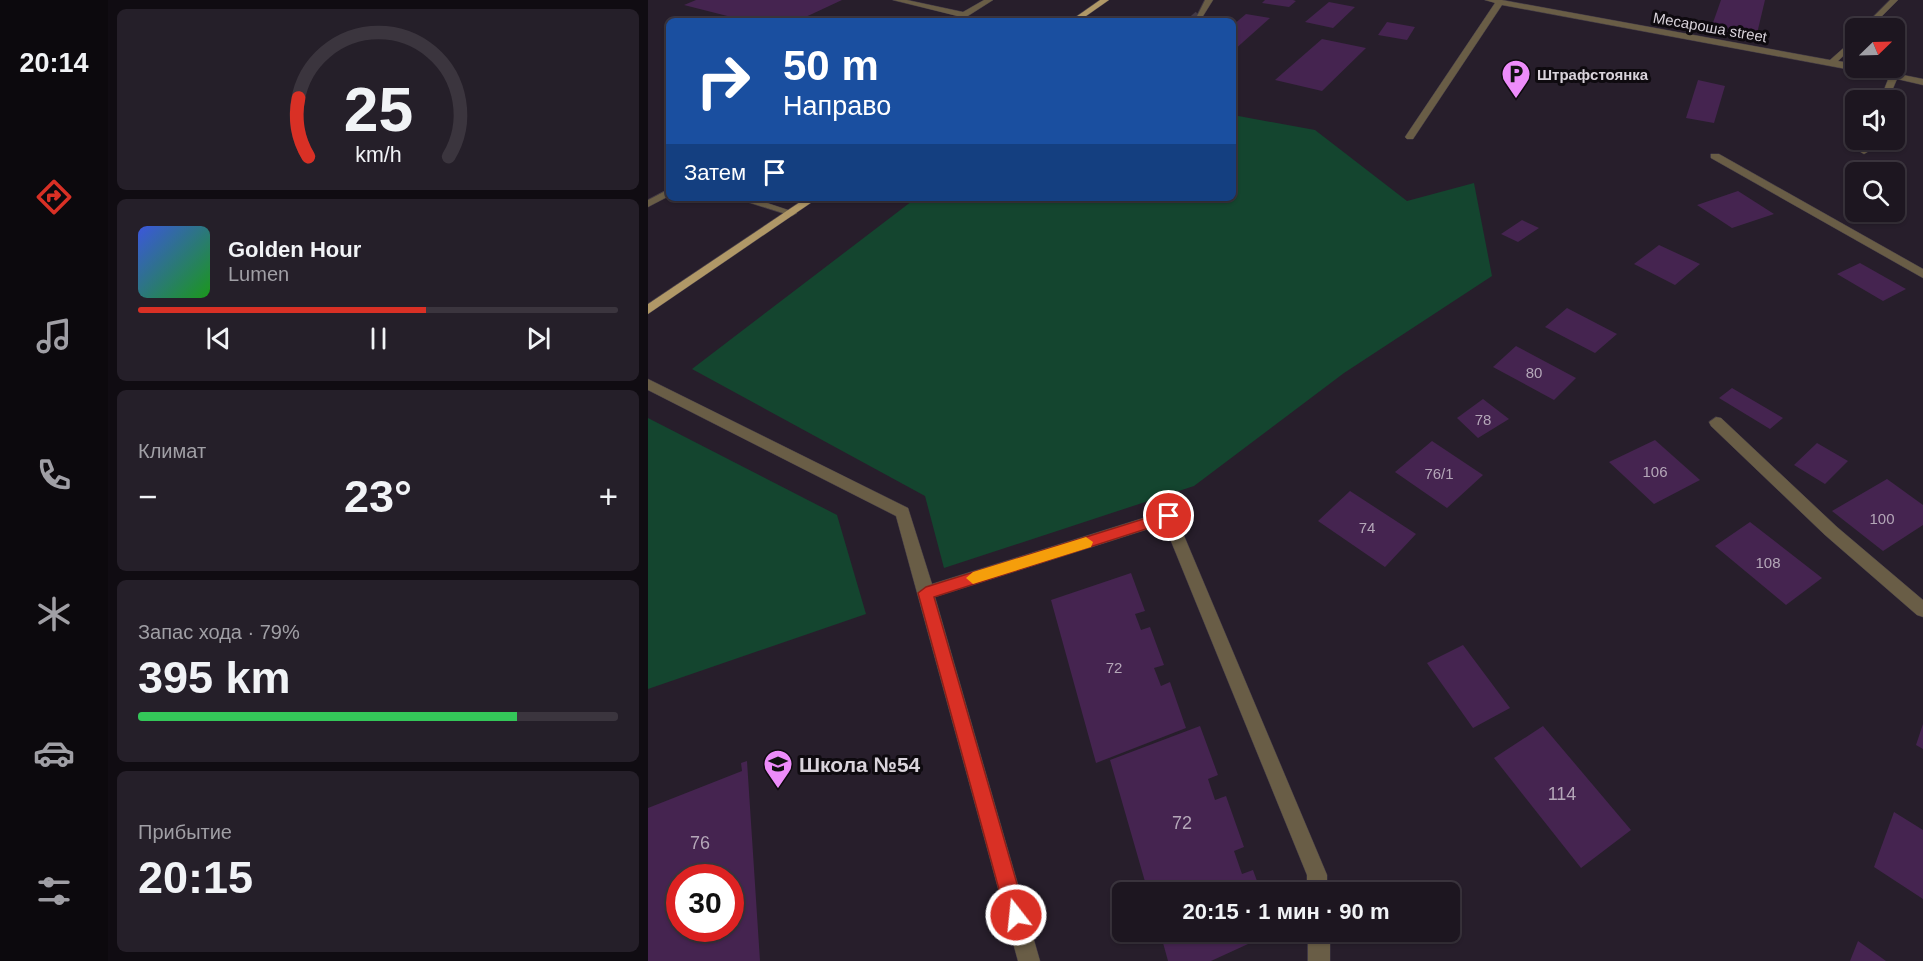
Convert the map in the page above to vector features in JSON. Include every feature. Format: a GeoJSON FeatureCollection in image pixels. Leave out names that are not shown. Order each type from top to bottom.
{"type":"FeatureCollection","features":[{"type":"Feature","properties":{"kind":"main road"},"geometry":{"type":"LineString","coordinates":[[1078,18],[1105,0]]}},
{"type":"Feature","properties":{"kind":"main road"},"geometry":{"type":"LineString","coordinates":[[648,310],[809,201]]}},
{"type":"Feature","properties":{"kind":"street"},"geometry":{"type":"LineString","coordinates":[[897,0],[964,15]]}},
{"type":"Feature","properties":{"kind":"street"},"geometry":{"type":"LineString","coordinates":[[960,18],[990,0]]}},
{"type":"Feature","properties":{"kind":"street"},"geometry":{"type":"LineString","coordinates":[[1200,15],[1209,0]]}},
{"type":"Feature","properties":{"kind":"street","name":"Месароша street"},"geometry":{"type":"LineString","coordinates":[[1489,0],[1845,65]]}},
{"type":"Feature","properties":{"kind":"street"},"geometry":{"type":"LineString","coordinates":[[1876,18],[1894,0]]}},
{"type":"Feature","properties":{"kind":"street"},"geometry":{"type":"LineString","coordinates":[[1410,137],[1500,2]]}},
{"type":"Feature","properties":{"kind":"street"},"geometry":{"type":"LineString","coordinates":[[1832,62],[1845,50]]}},
{"type":"Feature","properties":{"kind":"street","name":"Месароша street"},"geometry":{"type":"LineString","coordinates":[[1905,77],[1923,81]]}},
{"type":"Feature","properties":{"kind":"street"},"geometry":{"type":"LineString","coordinates":[[1715,156],[1923,274]]}},
{"type":"Feature","properties":{"kind":"street"},"geometry":{"type":"LineString","coordinates":[[648,204],[666,194]]}},
{"type":"Feature","properties":{"kind":"street"},"geometry":{"type":"LineString","coordinates":[[750,201],[792,213]]}},
{"type":"Feature","properties":{"kind":"street"},"geometry":{"type":"LineString","coordinates":[[648,384],[903,512],[1029,961]]}},
{"type":"Feature","properties":{"kind":"street"},"geometry":{"type":"LineString","coordinates":[[1716,422],[1830,531],[1923,610]]}},
{"type":"Feature","properties":{"kind":"street"},"geometry":{"type":"LineString","coordinates":[[926,593],[1169,516],[1317,875],[1317,882]]}},
{"type":"Feature","properties":{"kind":"street"},"geometry":{"type":"LineString","coordinates":[[1318,942],[1319,961]]}},
{"type":"Feature","properties":{"kind":"green space"},"geometry":{"type":"Polygon","coordinates":[[[1236,116],[1315,130],[1407,201],[1474,183],[1492,276],[1344,373],[1194,486],[944,568],[925,496],[692,369],[912,201],[1236,201],[1236,116]]]}},
{"type":"Feature","properties":{"kind":"green space"},"geometry":{"type":"Polygon","coordinates":[[[648,418],[837,515],[866,614],[648,689],[648,418]]]}},
{"type":"Feature","properties":{"kind":"building"},"geometry":{"type":"Polygon","coordinates":[[[696,0],[842,0],[803,18],[735,18],[684,5],[696,0]]]}},
{"type":"Feature","properties":{"kind":"building"},"geometry":{"type":"Polygon","coordinates":[[[1265,0],[1296,1],[1289,7],[1262,3],[1265,0]]]}},
{"type":"Feature","properties":{"kind":"building"},"geometry":{"type":"Polygon","coordinates":[[[1721,0],[1765,0],[1755,42],[1709,34],[1721,0]]]}},
{"type":"Feature","properties":{"kind":"building"},"geometry":{"type":"Polygon","coordinates":[[[1329,2],[1355,7],[1333,28],[1305,22],[1329,2]]]}},
{"type":"Feature","properties":{"kind":"building"},"geometry":{"type":"Polygon","coordinates":[[[1246,14],[1270,18],[1236,48],[1236,22],[1246,14]]]}},
{"type":"Feature","properties":{"kind":"building"},"geometry":{"type":"Polygon","coordinates":[[[1387,22],[1415,27],[1407,40],[1378,35],[1387,22]]]}},
{"type":"Feature","properties":{"kind":"building"},"geometry":{"type":"Polygon","coordinates":[[[1322,39],[1366,48],[1322,91],[1275,80],[1322,39]]]}},
{"type":"Feature","properties":{"kind":"building"},"geometry":{"type":"Polygon","coordinates":[[[1698,80],[1725,86],[1714,123],[1686,118],[1698,80]]]}},
{"type":"Feature","properties":{"kind":"building"},"geometry":{"type":"Polygon","coordinates":[[[1738,191],[1774,214],[1732,228],[1697,205],[1738,191]]]}},
{"type":"Feature","properties":{"kind":"building"},"geometry":{"type":"Polygon","coordinates":[[[1522,220],[1539,228],[1518,242],[1501,234],[1522,220]]]}},
{"type":"Feature","properties":{"kind":"building"},"geometry":{"type":"Polygon","coordinates":[[[1659,245],[1700,264],[1675,285],[1634,264],[1659,245]]]}},
{"type":"Feature","properties":{"kind":"building"},"geometry":{"type":"Polygon","coordinates":[[[1860,263],[1906,289],[1883,301],[1837,274],[1860,263]]]}},
{"type":"Feature","properties":{"kind":"building"},"geometry":{"type":"Polygon","coordinates":[[[1567,308],[1617,334],[1595,353],[1545,327],[1567,308]]]}},
{"type":"Feature","properties":{"kind":"building"},"geometry":{"type":"Polygon","coordinates":[[[1516,346],[1576,378],[1554,400],[1493,367],[1516,346]]]}},
{"type":"Feature","properties":{"kind":"building"},"geometry":{"type":"Polygon","coordinates":[[[1732,388],[1783,418],[1770,429],[1719,398],[1732,388]]]}},
{"type":"Feature","properties":{"kind":"building"},"geometry":{"type":"Polygon","coordinates":[[[1483,399],[1509,419],[1478,438],[1457,418],[1483,399]]]}},
{"type":"Feature","properties":{"kind":"building"},"geometry":{"type":"Polygon","coordinates":[[[1655,440],[1700,480],[1654,504],[1609,462],[1655,440]]]}},
{"type":"Feature","properties":{"kind":"building"},"geometry":{"type":"Polygon","coordinates":[[[1432,441],[1483,475],[1447,508],[1395,472],[1432,441]]]}},
{"type":"Feature","properties":{"kind":"building"},"geometry":{"type":"Polygon","coordinates":[[[1817,443],[1848,461],[1825,484],[1794,465],[1817,443]]]}},
{"type":"Feature","properties":{"kind":"building"},"geometry":{"type":"Polygon","coordinates":[[[1887,479],[1923,505],[1923,525],[1883,551],[1832,511],[1887,479]]]}},
{"type":"Feature","properties":{"kind":"building"},"geometry":{"type":"Polygon","coordinates":[[[1350,491],[1416,534],[1385,567],[1318,521],[1350,491]]]}},
{"type":"Feature","properties":{"kind":"building"},"geometry":{"type":"Polygon","coordinates":[[[1750,522],[1822,578],[1786,605],[1715,546],[1750,522]]]}},
{"type":"Feature","properties":{"kind":"building"},"geometry":{"type":"Polygon","coordinates":[[[1131,573],[1145,611],[1135,614],[1141,630],[1150,627],[1164,665],[1154,668],[1161,686],[1170,682],[1186,728],[1096,763],[1051,600],[1131,573]]]}},
{"type":"Feature","properties":{"kind":"building"},"geometry":{"type":"Polygon","coordinates":[[[1463,645],[1510,708],[1473,728],[1427,663],[1463,645]]]}},
{"type":"Feature","properties":{"kind":"building"},"geometry":{"type":"Polygon","coordinates":[[[1923,724],[1923,749],[1916,745],[1923,724]]]}},
{"type":"Feature","properties":{"kind":"building"},"geometry":{"type":"Polygon","coordinates":[[[1200,726],[1218,775],[1208,779],[1215,800],[1226,796],[1244,847],[1234,851],[1242,874],[1253,870],[1257,882],[1145,882],[1110,760],[1200,726]]]}},
{"type":"Feature","properties":{"kind":"building"},"geometry":{"type":"Polygon","coordinates":[[[1543,726],[1631,830],[1581,868],[1494,758],[1543,726]]]}},
{"type":"Feature","properties":{"kind":"building"},"geometry":{"type":"Polygon","coordinates":[[[747,761],[760,961],[648,961],[648,808],[742,771],[741,763],[747,761]]]}},
{"type":"Feature","properties":{"kind":"building"},"geometry":{"type":"Polygon","coordinates":[[[1894,812],[1923,830],[1923,899],[1874,867],[1894,812]]]}},
{"type":"Feature","properties":{"kind":"building"},"geometry":{"type":"Polygon","coordinates":[[[1858,941],[1886,961],[1850,961],[1858,941]]]}},
{"type":"Feature","properties":{"kind":"building"},"geometry":{"type":"Polygon","coordinates":[[[1163,942],[1252,942],[1211,961],[1168,961],[1163,942]]]}},
{"type":"Feature","properties":{"kind":"tunnel"},"geometry":{"type":"LineString","coordinates":[[1195,18],[1200,14]]}},
{"type":"Feature","properties":{"kind":"slow traffic"},"geometry":{"type":"LineString","coordinates":[[973,578],[1086,542]]}},
{"type":"Feature","properties":{"kind":"place","name":"Штрафстоянка"},"geometry":{"type":"Point","coordinates":[1516,100]}},
{"type":"Feature","properties":{"kind":"place","name":"Школа №54"},"geometry":{"type":"Point","coordinates":[778,790]}},
{"type":"Feature","properties":{"kind":"route"},"geometry":{"type":"LineString","coordinates":[[1016,915],[926,593],[1169,516]]}}]}
